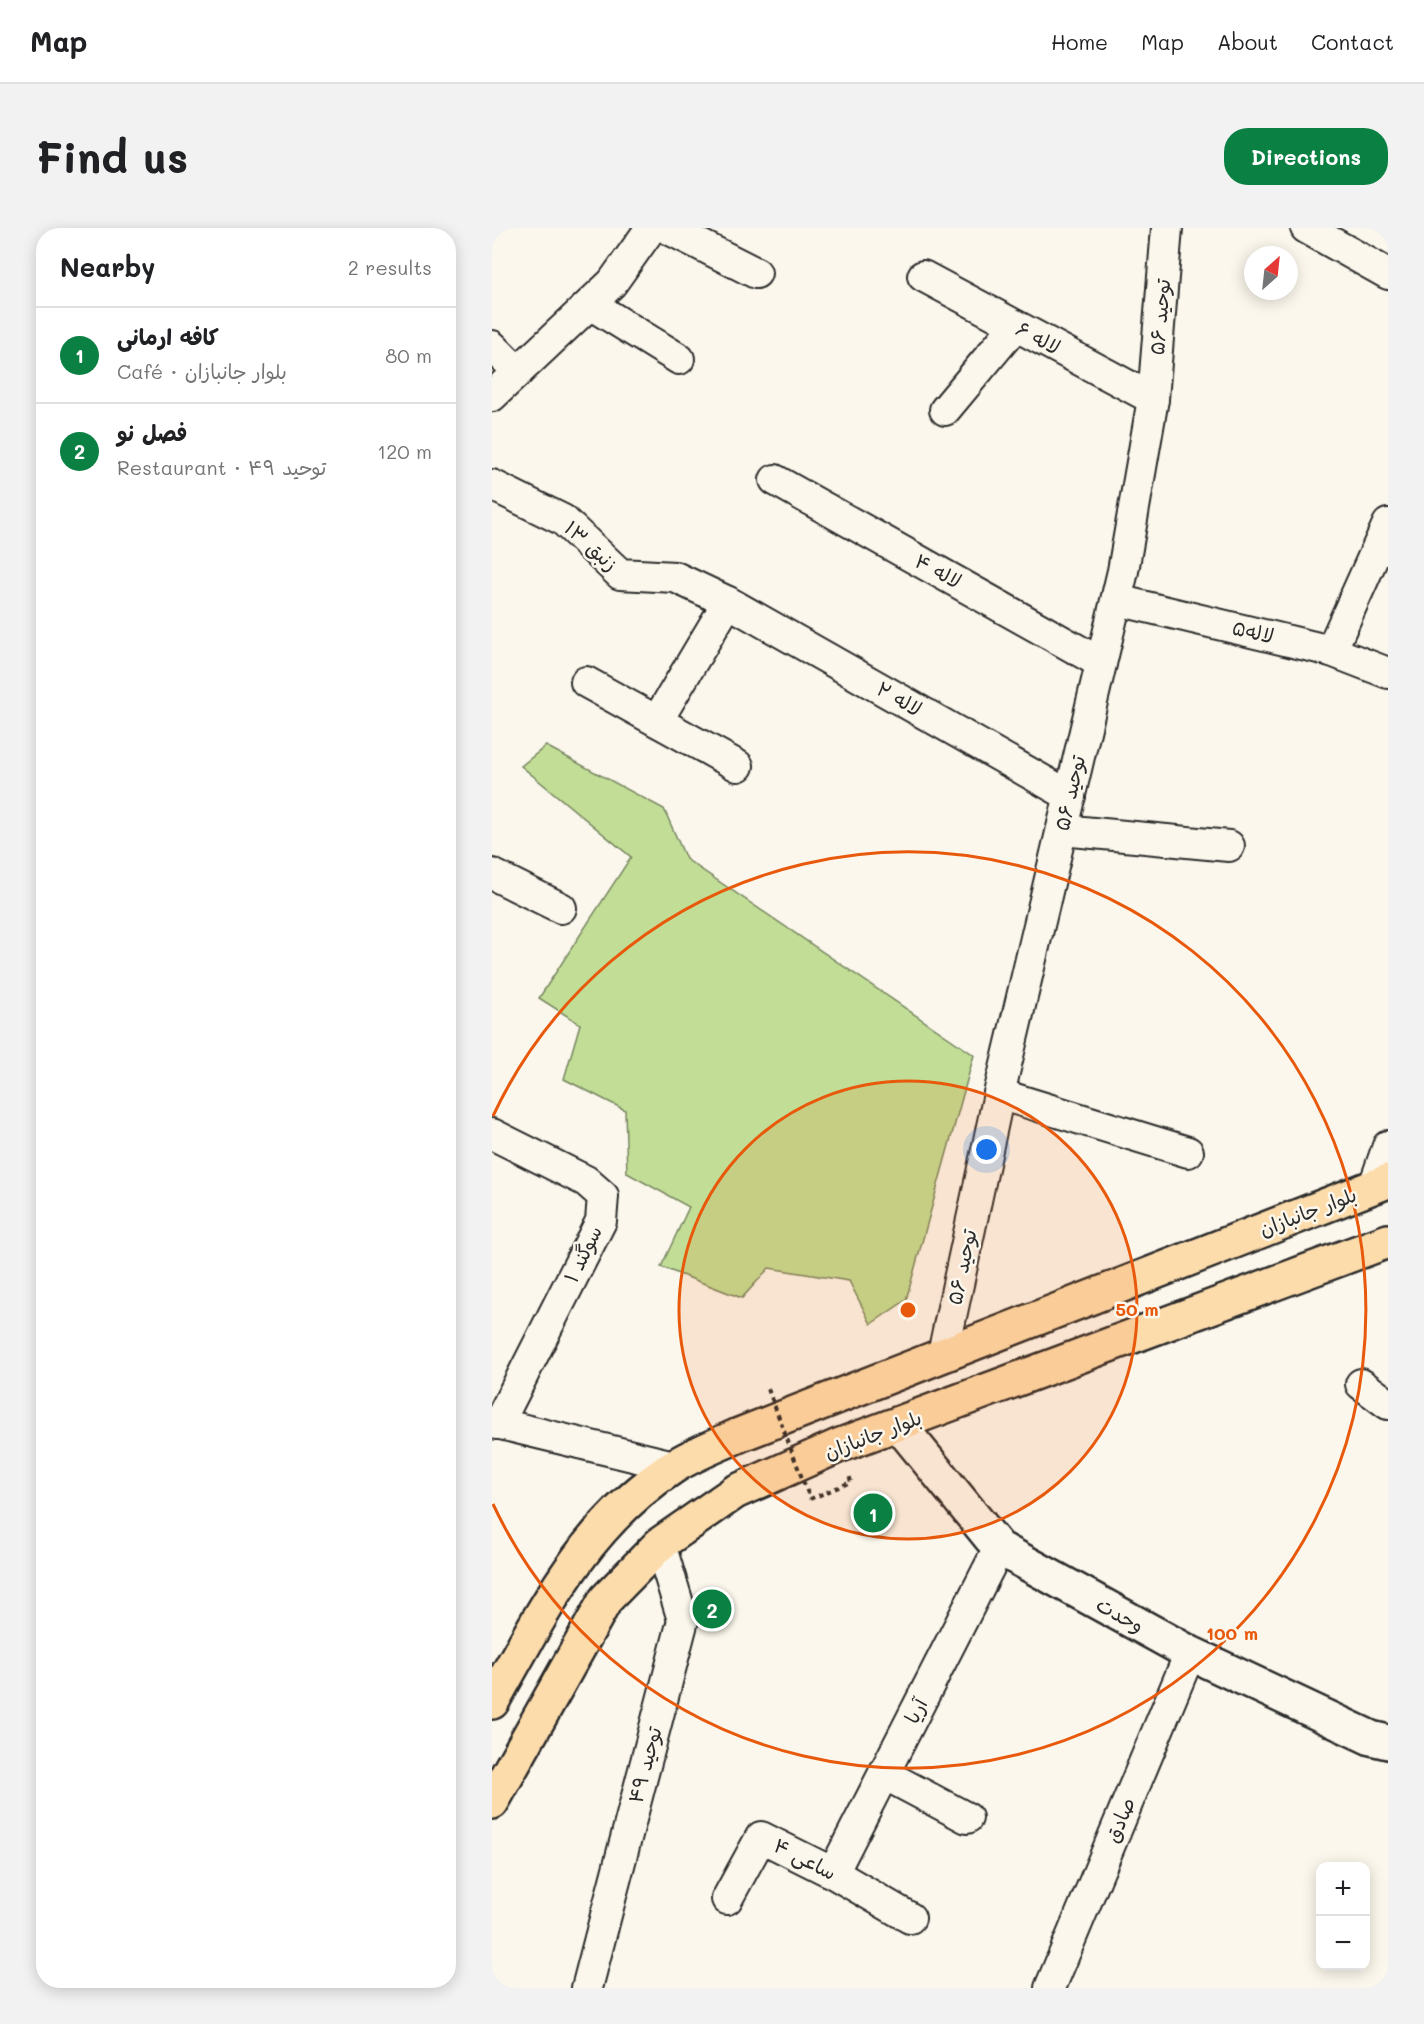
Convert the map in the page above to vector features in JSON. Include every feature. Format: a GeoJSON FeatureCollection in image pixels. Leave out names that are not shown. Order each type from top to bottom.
{"type":"FeatureCollection","features":[{"type":"Feature","properties":{"kind":"highway","name":"بلوار جانبازان"},"geometry":{"type":"LineString","coordinates":[[492,1702],[565,1573],[618,1510],[674,1466],[739,1435],[1381,1184]]}},
{"type":"Feature","properties":{"kind":"highway","name":"بلوار جانبازان"},"geometry":{"type":"LineString","coordinates":[[492,1802],[606,1599],[660,1544],[735,1492],[838,1446],[1388,1241]]}},
{"type":"Feature","properties":{"kind":"main road","name":"وحدت"},"geometry":{"type":"LineString","coordinates":[[899,1425],[999,1548],[1190,1653],[1371,1738],[1388,1742]]}},
{"type":"Feature","properties":{"kind":"street"},"geometry":{"type":"LineString","coordinates":[[492,396],[612,283],[651,228]]}},
{"type":"Feature","properties":{"kind":"street"},"geometry":{"type":"LineString","coordinates":[[667,228],[756,273]]}},
{"type":"Feature","properties":{"kind":"street","name":"توحید ۵۶"},"geometry":{"type":"LineString","coordinates":[[943,1354],[999,1094],[1117,600],[1153,399],[1167,228]]}},
{"type":"Feature","properties":{"kind":"street"},"geometry":{"type":"LineString","coordinates":[[1306,228],[1388,274]]}},
{"type":"Feature","properties":{"kind":"street","name":"لاله ۶"},"geometry":{"type":"LineString","coordinates":[[923,276],[1153,399]]}},
{"type":"Feature","properties":{"kind":"street"},"geometry":{"type":"LineString","coordinates":[[590,304],[680,359]]}},
{"type":"Feature","properties":{"kind":"street"},"geometry":{"type":"LineString","coordinates":[[945,411],[1015,326]]}},
{"type":"Feature","properties":{"kind":"street"},"geometry":{"type":"LineString","coordinates":[[492,346],[518,372]]}},
{"type":"Feature","properties":{"kind":"street","name":"لاله ۴"},"geometry":{"type":"LineString","coordinates":[[775,480],[1101,663]]}},
{"type":"Feature","properties":{"kind":"street","name":"زنبق ۱۳"},"geometry":{"type":"LineString","coordinates":[[492,486],[563,520],[620,574],[675,577],[728,602]]}},
{"type":"Feature","properties":{"kind":"street"},"geometry":{"type":"LineString","coordinates":[[1331,651],[1388,524]]}},
{"type":"Feature","properties":{"kind":"street","name":"لاله۵"},"geometry":{"type":"LineString","coordinates":[[1117,600],[1331,651],[1388,673]]}},
{"type":"Feature","properties":{"kind":"street"},"geometry":{"type":"LineString","coordinates":[[657,721],[728,602]]}},
{"type":"Feature","properties":{"kind":"street","name":"لاله ۲"},"geometry":{"type":"LineString","coordinates":[[728,602],[1070,796]]}},
{"type":"Feature","properties":{"kind":"street"},"geometry":{"type":"LineString","coordinates":[[586,682],[738,766]]}},
{"type":"Feature","properties":{"kind":"street"},"geometry":{"type":"LineString","coordinates":[[1062,830],[1228,846]]}},
{"type":"Feature","properties":{"kind":"street"},"geometry":{"type":"LineString","coordinates":[[492,874],[561,908]]}},
{"type":"Feature","properties":{"kind":"street"},"geometry":{"type":"LineString","coordinates":[[999,1094],[1188,1152]]}},
{"type":"Feature","properties":{"kind":"street","name":"سوگند ۱"},"geometry":{"type":"LineString","coordinates":[[492,1134],[586,1181],[603,1196],[601,1221],[495,1423]]}},
{"type":"Feature","properties":{"kind":"street"},"geometry":{"type":"LineString","coordinates":[[1381,1184],[1388,1146]]}},
{"type":"Feature","properties":{"kind":"street"},"geometry":{"type":"LineString","coordinates":[[1361,1384],[1388,1404]]}},
{"type":"Feature","properties":{"kind":"street"},"geometry":{"type":"LineString","coordinates":[[495,1423],[674,1466]]}},
{"type":"Feature","properties":{"kind":"street","name":"توحید ۴۹"},"geometry":{"type":"LineString","coordinates":[[587,1988],[683,1620],[660,1544]]}},
{"type":"Feature","properties":{"kind":"street","name":"آریا"},"geometry":{"type":"LineString","coordinates":[[833,1873],[999,1548]]}},
{"type":"Feature","properties":{"kind":"street","name":"صادق"},"geometry":{"type":"LineString","coordinates":[[1050,1988],[1190,1653]]}},
{"type":"Feature","properties":{"kind":"street"},"geometry":{"type":"LineString","coordinates":[[884,1774],[967,1818]]}},
{"type":"Feature","properties":{"kind":"street","name":"ساعی ۴"},"geometry":{"type":"LineString","coordinates":[[727,1899],[761,1837],[833,1873],[910,1918]]}},
{"type":"Feature","properties":{"kind":"path"},"geometry":{"type":"LineString","coordinates":[[768,1389],[810,1499],[851,1482]]}},
{"type":"Feature","properties":{"kind":"green space"},"geometry":{"type":"Polygon","coordinates":[[[546,746],[664,809],[686,859],[974,1055],[906,1300],[871,1324],[849,1281],[769,1268],[742,1298],[661,1267],[689,1207],[627,1173],[625,1110],[564,1079],[580,1024],[539,998],[631,857],[521,766],[546,746]]]}},
{"type":"Feature","properties":{"kind":"place","name":"کافه ارمانی"},"geometry":{"type":"Point","coordinates":[873,1513]}},
{"type":"Feature","properties":{"kind":"place","name":"فصل نو"},"geometry":{"type":"Point","coordinates":[712,1609]}}]}
